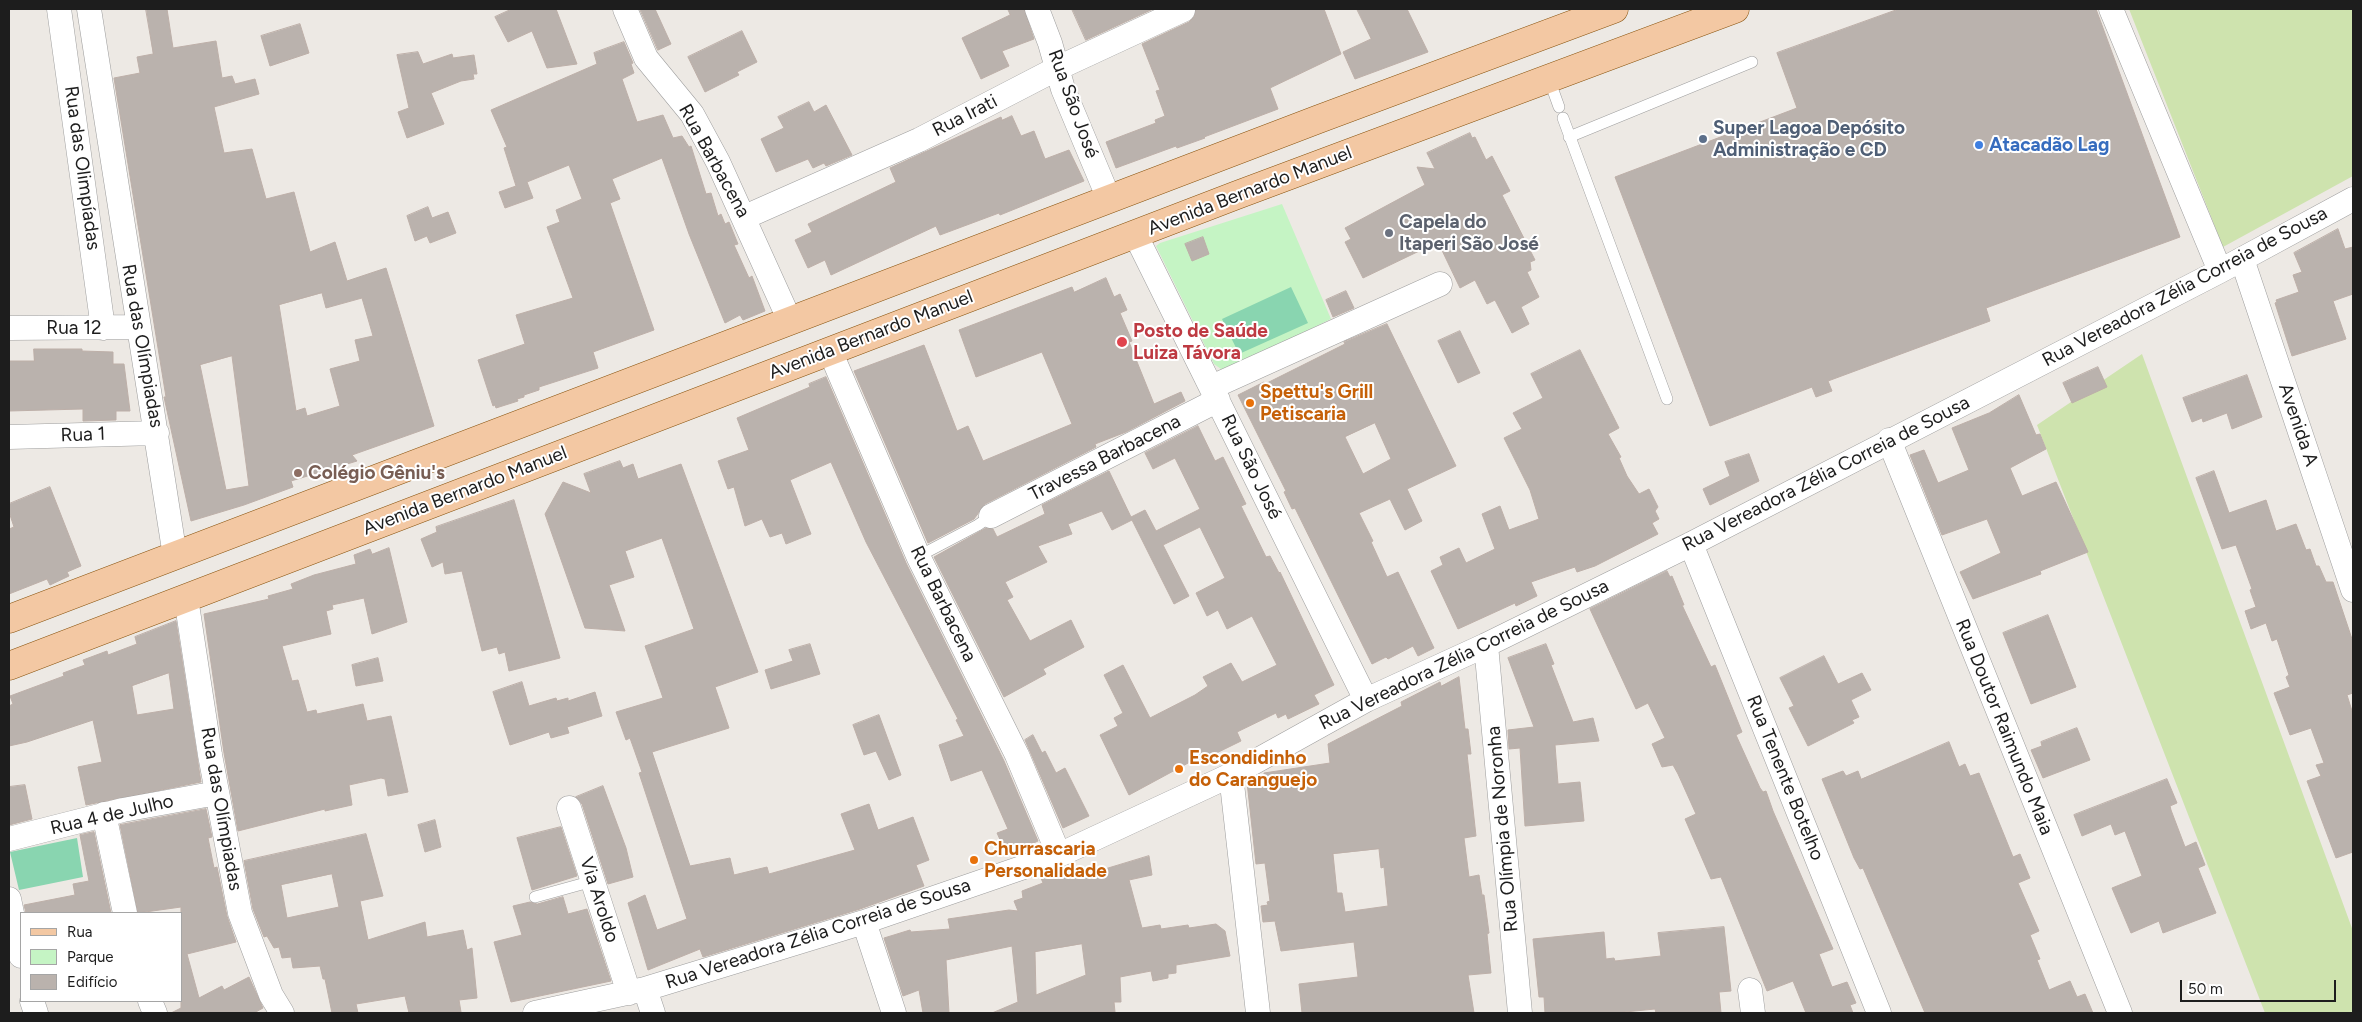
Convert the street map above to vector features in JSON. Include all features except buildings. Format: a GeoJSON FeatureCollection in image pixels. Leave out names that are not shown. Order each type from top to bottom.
{"type":"FeatureCollection","features":[{"type":"Feature","properties":{"kind":"main road"},"geometry":{"type":"LineString","coordinates":[[9,619],[1319,119],[1587,13],[1614,9]]}},
{"type":"Feature","properties":{"kind":"main road","name":"Avenida Bernardo Manuel"},"geometry":{"type":"LineString","coordinates":[[9,666],[1135,234],[1736,9]]}},
{"type":"Feature","properties":{"kind":"main road"},"geometry":{"type":"LineString","coordinates":[[1358,104],[1375,144]]}},
{"type":"Feature","properties":{"kind":"main road"},"geometry":{"type":"LineString","coordinates":[[1319,119],[1334,160]]}},
{"type":"Feature","properties":{"kind":"main road"},"geometry":{"type":"LineString","coordinates":[[420,462],[433,504]]}},
{"type":"Feature","properties":{"kind":"main road"},"geometry":{"type":"LineString","coordinates":[[379,477],[389,520]]}},
{"type":"Feature","properties":{"kind":"street","name":"Rua das Olimpíadas"},"geometry":{"type":"LineString","coordinates":[[59,9],[80,148],[103,328]]}},
{"type":"Feature","properties":{"kind":"street","name":"Rua das Olímpiadas"},"geometry":{"type":"LineString","coordinates":[[89,9],[175,556]]}},
{"type":"Feature","properties":{"kind":"street","name":"Rua Barbacena"},"geometry":{"type":"LineString","coordinates":[[625,9],[646,58],[692,114],[745,217],[790,321]]}},
{"type":"Feature","properties":{"kind":"street","name":"Rua São José"},"geometry":{"type":"LineString","coordinates":[[1037,9],[1058,68],[1063,89],[1110,199]]}},
{"type":"Feature","properties":{"kind":"street"},"geometry":{"type":"LineString","coordinates":[[2112,9],[2220,271]]}},
{"type":"Feature","properties":{"kind":"street","name":"Rua Irati"},"geometry":{"type":"LineString","coordinates":[[745,217],[919,140],[1058,68],[1182,10]]}},
{"type":"Feature","properties":{"kind":"street"},"geometry":{"type":"LineString","coordinates":[[80,148],[108,136]]}},
{"type":"Feature","properties":{"kind":"street","name":"Rua Vereadora Zélia Correia de Sousa"},"geometry":{"type":"LineString","coordinates":[[535,1013],[637,991],[864,922],[1059,855],[1231,775],[1366,700],[1691,544],[1889,440],[2242,260],[2353,200]]}},
{"type":"Feature","properties":{"kind":"street","name":"Rua São José"},"geometry":{"type":"LineString","coordinates":[[1135,234],[1366,700]]}},
{"type":"Feature","properties":{"kind":"street","name":"Avenida A"},"geometry":{"type":"LineString","coordinates":[[2242,260],[2353,590]]}},
{"type":"Feature","properties":{"kind":"street","name":"Travessa Barbacena"},"geometry":{"type":"LineString","coordinates":[[991,516],[1215,394],[1440,284]]}},
{"type":"Feature","properties":{"kind":"street","name":"Rua 12"},"geometry":{"type":"LineString","coordinates":[[9,328],[138,327]]}},
{"type":"Feature","properties":{"kind":"street","name":"Rua Barbacena"},"geometry":{"type":"LineString","coordinates":[[830,351],[919,556],[1017,755],[1059,855]]}},
{"type":"Feature","properties":{"kind":"street","name":"Rua 1"},"geometry":{"type":"LineString","coordinates":[[9,437],[157,433]]}},
{"type":"Feature","properties":{"kind":"street","name":"Rua Doutor Raimundo Maia"},"geometry":{"type":"LineString","coordinates":[[1889,440],[2120,1013]]}},
{"type":"Feature","properties":{"kind":"street","name":"Rua Tenente Botelho"},"geometry":{"type":"LineString","coordinates":[[1691,544],[1879,1013]]}},
{"type":"Feature","properties":{"kind":"street","name":"Rua das Olímpiadas"},"geometry":{"type":"LineString","coordinates":[[186,598],[217,793],[240,913],[271,995],[282,1013]]}},
{"type":"Feature","properties":{"kind":"street","name":"Rua Olímpia de Noronha"},"geometry":{"type":"LineString","coordinates":[[1486,644],[1520,1013]]}},
{"type":"Feature","properties":{"kind":"street"},"geometry":{"type":"LineString","coordinates":[[1231,775],[1258,1013]]}},
{"type":"Feature","properties":{"kind":"street","name":"Rua 4 de Julho"},"geometry":{"type":"LineString","coordinates":[[9,839],[104,814],[217,793]]}},
{"type":"Feature","properties":{"kind":"street","name":"Via Aroldo"},"geometry":{"type":"LineString","coordinates":[[569,808],[593,881],[637,991],[652,1013]]}},
{"type":"Feature","properties":{"kind":"street"},"geometry":{"type":"LineString","coordinates":[[104,814],[125,912]]}},
{"type":"Feature","properties":{"kind":"street"},"geometry":{"type":"LineString","coordinates":[[9,899],[20,951]]}},
{"type":"Feature","properties":{"kind":"street"},"geometry":{"type":"LineString","coordinates":[[864,922],[894,1013]]}},
{"type":"Feature","properties":{"kind":"street"},"geometry":{"type":"LineString","coordinates":[[1750,990],[1753,1013]]}},
{"type":"Feature","properties":{"kind":"lane"},"geometry":{"type":"LineString","coordinates":[[1569,137],[1752,62]]}},
{"type":"Feature","properties":{"kind":"lane"},"geometry":{"type":"LineString","coordinates":[[1549,79],[1668,399]]}},
{"type":"Feature","properties":{"kind":"lane"},"geometry":{"type":"LineString","coordinates":[[919,556],[978,525],[991,516]]}},
{"type":"Feature","properties":{"kind":"lane"},"geometry":{"type":"LineString","coordinates":[[535,897],[593,881]]}},
{"type":"Feature","properties":{"kind":"green space"},"geometry":{"type":"Polygon","coordinates":[[[2129,9],[2353,9],[2353,176],[2223,247],[2129,9]]]}},
{"type":"Feature","properties":{"kind":"green space"},"geometry":{"type":"Polygon","coordinates":[[[1282,204],[1331,319],[1231,368],[1221,369],[1214,364],[1156,246],[1160,243],[1282,204]]]}},
{"type":"Feature","properties":{"kind":"green space"},"geometry":{"type":"Polygon","coordinates":[[[1291,287],[1308,323],[1239,354],[1222,319],[1291,287]]]}},
{"type":"Feature","properties":{"kind":"green space"},"geometry":{"type":"Polygon","coordinates":[[[2142,354],[2353,931],[2353,1013],[2265,1013],[2037,425],[2142,354]]]}},
{"type":"Feature","properties":{"kind":"green space"},"geometry":{"type":"Polygon","coordinates":[[[77,838],[83,877],[19,890],[10,852],[77,838]]]}},
{"type":"Feature","properties":{"kind":"place","name":"Super Lagoa Depósito Administração e CD"},"geometry":{"type":"Point","coordinates":[1703,139]}},
{"type":"Feature","properties":{"kind":"place","name":"Atacadão Lag"},"geometry":{"type":"Point","coordinates":[1979,145]}},
{"type":"Feature","properties":{"kind":"place","name":"Capela do Itaperi São José"},"geometry":{"type":"Point","coordinates":[1389,233]}},
{"type":"Feature","properties":{"kind":"place","name":"Posto de Saúde Luiza Távora"},"geometry":{"type":"Point","coordinates":[1122,342]}},
{"type":"Feature","properties":{"kind":"place","name":"Spettu's Grill Petiscaria"},"geometry":{"type":"Point","coordinates":[1250,403]}},
{"type":"Feature","properties":{"kind":"place","name":"Colégio Gêniu's"},"geometry":{"type":"Point","coordinates":[298,473]}},
{"type":"Feature","properties":{"kind":"place","name":"Escondidinho do Caranguejo"},"geometry":{"type":"Point","coordinates":[1179,769]}},
{"type":"Feature","properties":{"kind":"place","name":"Churrascaria Personalidade"},"geometry":{"type":"Point","coordinates":[974,860]}}]}
